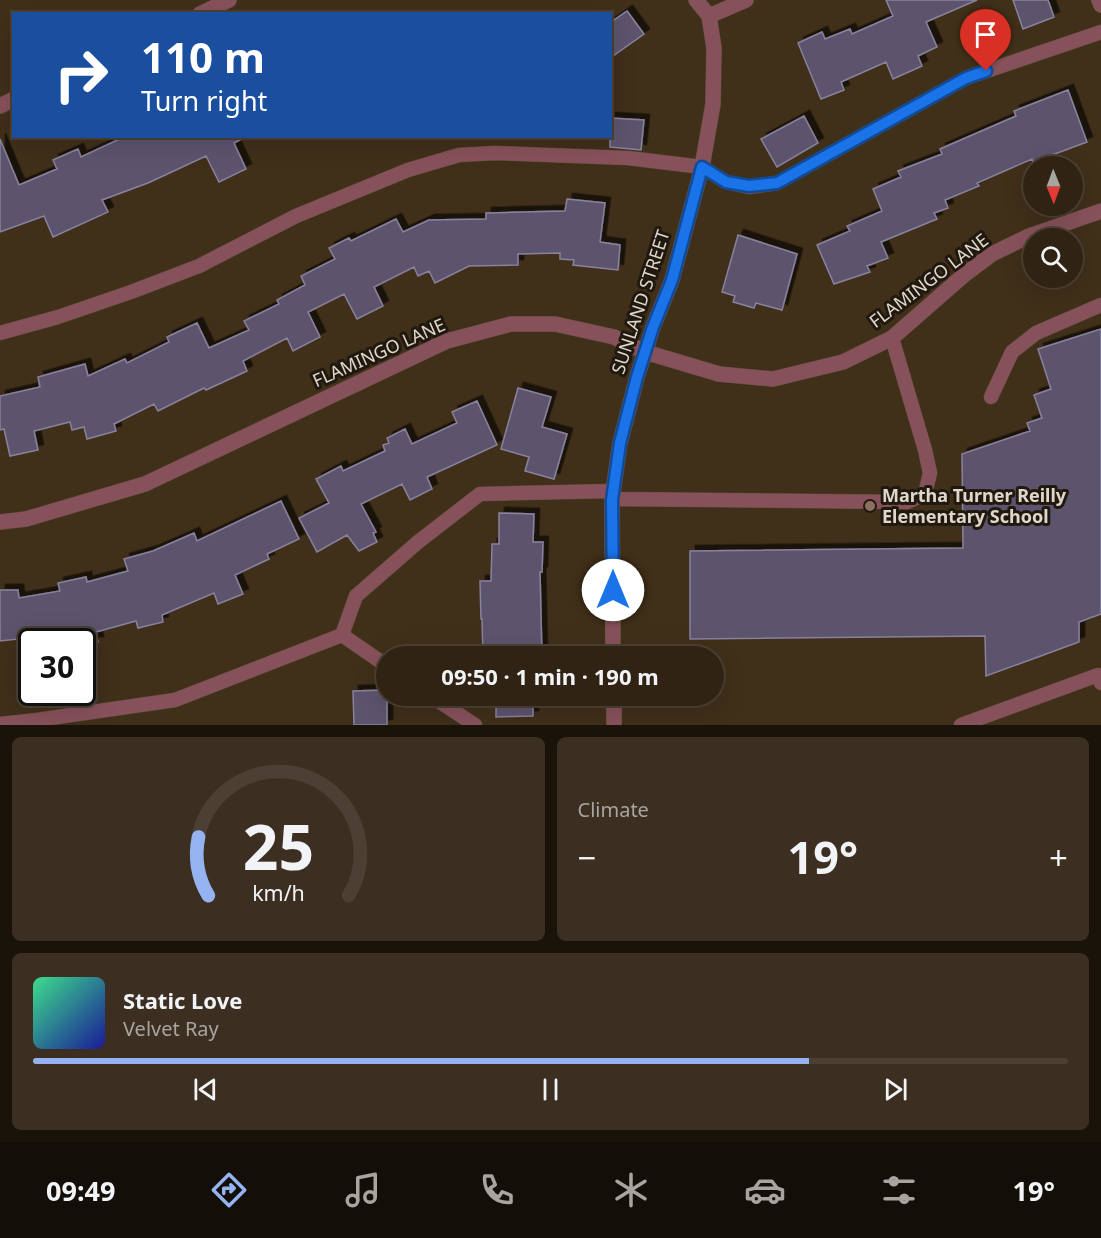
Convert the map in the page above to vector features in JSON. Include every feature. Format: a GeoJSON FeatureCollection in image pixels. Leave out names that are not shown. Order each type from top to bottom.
{"type":"FeatureCollection","features":[{"type":"Feature","properties":{"kind":"street"},"geometry":{"type":"LineString","coordinates":[[204,12],[229,0]]}},
{"type":"Feature","properties":{"kind":"street"},"geometry":{"type":"LineString","coordinates":[[696,0],[710,16],[746,0]]}},
{"type":"Feature","properties":{"kind":"street"},"geometry":{"type":"LineString","coordinates":[[1099,0],[1101,5]]}},
{"type":"Feature","properties":{"kind":"street","name":"SUNLAND STREET"},"geometry":{"type":"LineString","coordinates":[[613,646],[612,495],[620,443],[637,377],[672,280],[702,167],[713,104],[714,48],[710,16]]}},
{"type":"Feature","properties":{"kind":"street","name":"FLAMINGO LANE"},"geometry":{"type":"LineString","coordinates":[[0,522],[26,519],[145,484],[447,341],[512,324],[555,324],[614,337],[645,352],[719,374],[773,379],[843,362],[892,338],[964,275],[992,254],[1029,236],[1101,212]]}},
{"type":"Feature","properties":{"kind":"street"},"geometry":{"type":"LineString","coordinates":[[614,706],[614,725]]}},
{"type":"Feature","properties":{"kind":"lane"},"geometry":{"type":"LineString","coordinates":[[0,333],[69,313],[199,266],[296,216],[408,170],[459,155],[495,153],[628,158],[702,167],[726,182],[749,186],[777,183],[966,78],[1101,32]]}},
{"type":"Feature","properties":{"kind":"lane"},"geometry":{"type":"LineString","coordinates":[[991,397],[1012,352],[1036,333],[1101,305]]}},
{"type":"Feature","properties":{"kind":"lane"},"geometry":{"type":"LineString","coordinates":[[0,724],[176,700],[342,635],[356,596],[418,542],[480,494],[907,502],[925,494],[930,473],[892,338]]}},
{"type":"Feature","properties":{"kind":"lane"},"geometry":{"type":"LineString","coordinates":[[342,635],[376,658]]}},
{"type":"Feature","properties":{"kind":"lane"},"geometry":{"type":"LineString","coordinates":[[961,725],[1098,675],[1101,683]]}},
{"type":"Feature","properties":{"kind":"lane"},"geometry":{"type":"LineString","coordinates":[[446,706],[475,725]]}},
{"type":"Feature","properties":{"kind":"building"},"geometry":{"type":"Polygon","coordinates":[[[886,0],[977,0],[926,22],[937,47],[918,56],[922,66],[893,79],[886,62],[841,82],[844,90],[821,99],[798,43],[822,32],[825,39],[850,29],[852,34],[893,16],[886,0]]]}},
{"type":"Feature","properties":{"kind":"building"},"geometry":{"type":"Polygon","coordinates":[[[1013,0],[1048,0],[1054,17],[1023,29],[1013,0]]]}},
{"type":"Feature","properties":{"kind":"building"},"geometry":{"type":"Polygon","coordinates":[[[627,11],[644,34],[612,57],[612,22],[627,11]]]}},
{"type":"Feature","properties":{"kind":"building"},"geometry":{"type":"Polygon","coordinates":[[[1068,90],[1087,142],[1049,156],[1023,156],[1023,163],[977,183],[979,186],[945,200],[948,208],[934,213],[937,219],[881,242],[888,258],[867,266],[870,272],[834,284],[817,245],[850,231],[847,226],[882,211],[873,189],[901,177],[898,171],[942,154],[940,149],[1016,116],[1014,111],[1068,90]]]}},
{"type":"Feature","properties":{"kind":"building"},"geometry":{"type":"Polygon","coordinates":[[[804,116],[818,143],[777,167],[761,139],[804,116]]]}},
{"type":"Feature","properties":{"kind":"building"},"geometry":{"type":"Polygon","coordinates":[[[612,118],[644,120],[641,150],[610,147],[612,118]]]}},
{"type":"Feature","properties":{"kind":"building"},"geometry":{"type":"Polygon","coordinates":[[[122,138],[243,138],[234,143],[246,169],[219,182],[206,156],[148,183],[102,200],[108,212],[53,237],[44,216],[0,232],[0,139],[19,185],[57,169],[53,160],[78,149],[81,157],[122,138]]]}},
{"type":"Feature","properties":{"kind":"building"},"geometry":{"type":"Polygon","coordinates":[[[567,199],[605,203],[600,242],[620,245],[618,270],[573,265],[574,260],[560,259],[560,253],[518,254],[518,265],[469,266],[435,283],[429,271],[418,276],[414,267],[374,287],[383,306],[357,319],[344,294],[308,312],[320,337],[293,351],[287,338],[243,361],[247,371],[206,390],[204,388],[158,411],[154,404],[114,424],[116,431],[87,439],[84,427],[72,430],[70,422],[34,431],[38,450],[10,456],[4,429],[0,430],[0,396],[40,387],[38,377],[85,364],[88,376],[125,359],[127,363],[169,342],[167,337],[197,323],[209,348],[249,330],[244,321],[279,304],[277,300],[305,285],[301,276],[335,259],[329,248],[349,238],[351,241],[396,219],[403,232],[429,220],[486,219],[486,213],[565,211],[567,199]]]}},
{"type":"Feature","properties":{"kind":"building"},"geometry":{"type":"Polygon","coordinates":[[[738,235],[797,254],[782,310],[756,303],[754,308],[733,302],[735,296],[722,292],[738,235]]]}},
{"type":"Feature","properties":{"kind":"building"},"geometry":{"type":"Polygon","coordinates":[[[1101,329],[1101,614],[1079,622],[1079,642],[986,676],[985,636],[690,639],[690,551],[963,548],[962,454],[1030,431],[1027,423],[1042,418],[1034,395],[1051,389],[1038,349],[1101,329]]]}},
{"type":"Feature","properties":{"kind":"building"},"geometry":{"type":"Polygon","coordinates":[[[518,388],[551,397],[542,427],[567,434],[554,479],[525,471],[529,457],[501,449],[518,388]]]}},
{"type":"Feature","properties":{"kind":"building"},"geometry":{"type":"Polygon","coordinates":[[[477,401],[497,445],[427,477],[432,489],[410,500],[402,484],[361,504],[376,532],[373,533],[377,542],[359,551],[347,535],[317,552],[299,518],[329,503],[316,479],[341,466],[343,471],[385,451],[383,445],[389,443],[387,438],[405,429],[412,444],[457,423],[452,412],[477,401]]]}},
{"type":"Feature","properties":{"kind":"building"},"geometry":{"type":"Polygon","coordinates":[[[281,501],[299,539],[267,554],[269,559],[235,575],[243,594],[218,604],[214,593],[162,615],[163,622],[138,628],[136,621],[96,632],[96,628],[18,628],[18,639],[0,641],[0,590],[18,590],[19,598],[60,591],[58,583],[86,577],[87,582],[128,571],[124,559],[153,551],[194,533],[197,541],[281,501]]]}},
{"type":"Feature","properties":{"kind":"building"},"geometry":{"type":"Polygon","coordinates":[[[499,513],[534,514],[533,542],[543,542],[542,572],[540,572],[542,646],[483,646],[480,581],[491,581],[492,544],[499,544],[499,513]]]}},
{"type":"Feature","properties":{"kind":"building"},"geometry":{"type":"Polygon","coordinates":[[[376,690],[376,706],[387,706],[387,725],[354,725],[353,691],[376,690]]]}},
{"type":"Feature","properties":{"kind":"building"},"geometry":{"type":"Polygon","coordinates":[[[496,706],[533,706],[533,716],[496,717],[496,706]]]}},
{"type":"Feature","properties":{"kind":"place","name":"Martha Turner Reilly Elementary School"},"geometry":{"type":"Point","coordinates":[870,506]}},
{"type":"Feature","properties":{"kind":"route"},"geometry":{"type":"LineString","coordinates":[[613,590],[612,491],[620,443],[637,377],[653,327],[672,280],[702,167],[726,182],[749,186],[777,183],[966,78],[986,71]]}}]}
